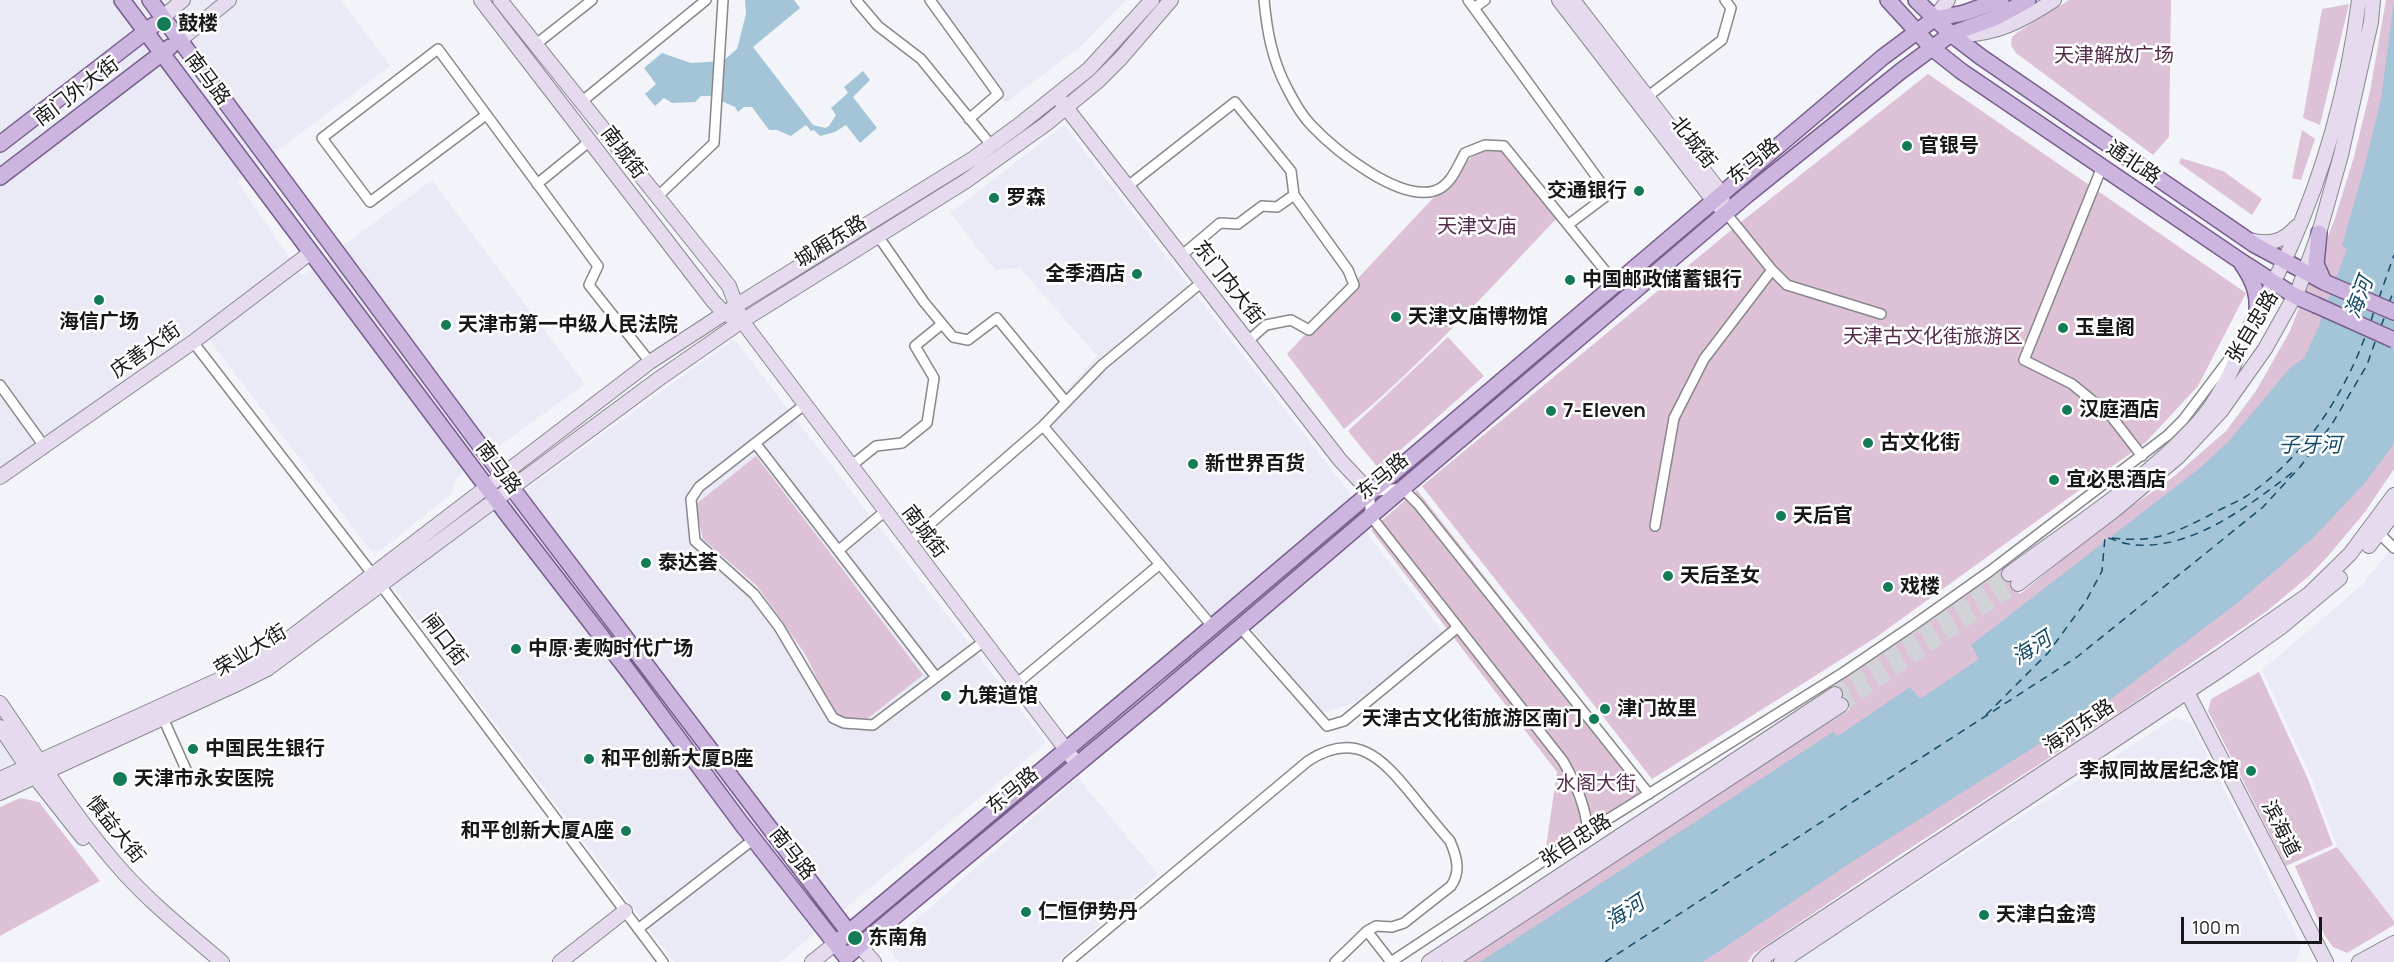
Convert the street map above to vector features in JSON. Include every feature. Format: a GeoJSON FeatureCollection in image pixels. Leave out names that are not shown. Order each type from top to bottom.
{"type":"FeatureCollection","features":[{"type":"Feature","properties":{"kind":"main road","name":"南马路"},"geometry":{"type":"LineString","coordinates":[[122,0],[490,492],[848,961]]}},
{"type":"Feature","properties":{"kind":"main road","name":"南马路"},"geometry":{"type":"LineString","coordinates":[[150,0],[506,480],[859,945]]}},
{"type":"Feature","properties":{"kind":"main road","name":"通北路"},"geometry":{"type":"LineString","coordinates":[[1888,0],[1932,48],[1961,71],[2235,258],[2316,306],[2394,340]]}},
{"type":"Feature","properties":{"kind":"main road","name":"通北路"},"geometry":{"type":"LineString","coordinates":[[1916,0],[1951,34],[1981,57],[2247,240],[2287,264],[2394,312]]}},
{"type":"Feature","properties":{"kind":"main road"},"geometry":{"type":"LineString","coordinates":[[1934,19],[1964,13],[2001,0]]}},
{"type":"Feature","properties":{"kind":"main road","name":"东马路"},"geometry":{"type":"LineString","coordinates":[[848,961],[859,945],[1240,627],[1726,213],[1892,78],[1951,34],[1995,18],[2028,0]]}},
{"type":"Feature","properties":{"kind":"main road","name":"南门外大街"},"geometry":{"type":"LineString","coordinates":[[0,144],[163,17]]}},
{"type":"Feature","properties":{"kind":"main road","name":"东马路"},"geometry":{"type":"LineString","coordinates":[[836,943],[1883,57],[1934,19]]}},
{"type":"Feature","properties":{"kind":"main road","name":"南门外大街"},"geometry":{"type":"LineString","coordinates":[[0,177],[180,40]]}},
{"type":"Feature","properties":{"kind":"main road"},"geometry":{"type":"LineString","coordinates":[[2319,233],[2316,264],[2324,282]]}},
{"type":"Feature","properties":{"kind":"main road"},"geometry":{"type":"LineString","coordinates":[[2235,258],[2248,273],[2256,291],[2258,299],[2256,318]]}},
{"type":"Feature","properties":{"kind":"street"},"geometry":{"type":"LineString","coordinates":[[163,17],[183,0]]}},
{"type":"Feature","properties":{"kind":"street"},"geometry":{"type":"LineString","coordinates":[[180,40],[229,0]]}},
{"type":"Feature","properties":{"kind":"street","name":"南城街"},"geometry":{"type":"LineString","coordinates":[[482,0],[647,218],[724,313],[742,321]]}},
{"type":"Feature","properties":{"kind":"street","name":"南城街"},"geometry":{"type":"LineString","coordinates":[[500,0],[729,286],[742,321],[884,512],[1077,764]]}},
{"type":"Feature","properties":{"kind":"street"},"geometry":{"type":"LineString","coordinates":[[535,45],[592,0]]}},
{"type":"Feature","properties":{"kind":"street"},"geometry":{"type":"LineString","coordinates":[[580,102],[706,0]]}},
{"type":"Feature","properties":{"kind":"street"},"geometry":{"type":"LineString","coordinates":[[657,197],[714,144],[723,0]]}},
{"type":"Feature","properties":{"kind":"street"},"geometry":{"type":"LineString","coordinates":[[856,0],[878,26],[921,59],[991,145]]}},
{"type":"Feature","properties":{"kind":"street"},"geometry":{"type":"LineString","coordinates":[[930,0],[998,94],[969,118]]}},
{"type":"Feature","properties":{"kind":"street","name":"城厢东路"},"geometry":{"type":"LineString","coordinates":[[506,480],[742,321],[993,163],[1066,108],[1121,58],[1171,0]]}},
{"type":"Feature","properties":{"kind":"street"},"geometry":{"type":"LineString","coordinates":[[1264,0],[1267,31],[1276,66],[1288,90],[1310,125],[1351,160],[1384,182],[1424,192],[1435,191],[1455,174],[1465,153],[1485,145],[1504,146],[1615,283]]}},
{"type":"Feature","properties":{"kind":"street"},"geometry":{"type":"LineString","coordinates":[[1485,0],[1471,4],[1609,194],[1569,224]]}},
{"type":"Feature","properties":{"kind":"street","name":"北城街"},"geometry":{"type":"LineString","coordinates":[[1558,0],[1717,197]]}},
{"type":"Feature","properties":{"kind":"street","name":"北城街"},"geometry":{"type":"LineString","coordinates":[[1573,0],[1647,97],[1726,213]]}},
{"type":"Feature","properties":{"kind":"street"},"geometry":{"type":"LineString","coordinates":[[1647,97],[1722,40],[1731,8],[1725,0]]}},
{"type":"Feature","properties":{"kind":"street"},"geometry":{"type":"LineString","coordinates":[[1934,19],[1948,0]]}},
{"type":"Feature","properties":{"kind":"street"},"geometry":{"type":"LineString","coordinates":[[1951,34],[1992,32],[2025,17],[2054,0]]}},
{"type":"Feature","properties":{"kind":"street"},"geometry":{"type":"LineString","coordinates":[[2247,240],[2260,243],[2277,241],[2285,238],[2301,220],[2328,147],[2345,81],[2359,0]]}},
{"type":"Feature","properties":{"kind":"street","name":"张自忠路"},"geometry":{"type":"LineString","coordinates":[[2301,220],[2287,264],[2241,343],[2234,364],[2207,413],[2194,428],[2135,480],[2014,579],[2116,509],[2178,457],[2221,411],[2265,349],[2296,293],[2319,233],[2341,155],[2371,22],[2373,0]]}},
{"type":"Feature","properties":{"kind":"street","name":"城厢东路"},"geometry":{"type":"LineString","coordinates":[[490,492],[650,362],[724,313],[911,198],[991,145],[1057,96],[1089,69],[1146,3]]}},
{"type":"Feature","properties":{"kind":"street"},"geometry":{"type":"LineString","coordinates":[[486,115],[370,202],[322,138],[438,49],[598,266],[589,285],[650,362]]}},
{"type":"Feature","properties":{"kind":"street","name":"东门内大街"},"geometry":{"type":"LineString","coordinates":[[1057,96],[1340,460],[1370,492]]}},
{"type":"Feature","properties":{"kind":"street"},"geometry":{"type":"LineString","coordinates":[[1128,186],[1234,102],[1291,171],[1294,195],[1348,270],[1354,285],[1309,330],[1291,320],[1266,325],[1248,341]]}},
{"type":"Feature","properties":{"kind":"street"},"geometry":{"type":"LineString","coordinates":[[537,184],[590,141]]}},
{"type":"Feature","properties":{"kind":"street"},"geometry":{"type":"LineString","coordinates":[[2102,167],[2024,360],[2072,384],[2111,416],[2142,456]]}},
{"type":"Feature","properties":{"kind":"street"},"geometry":{"type":"LineString","coordinates":[[1182,255],[1220,223],[1238,224],[1262,206],[1277,207],[1294,195]]}},
{"type":"Feature","properties":{"kind":"street"},"geometry":{"type":"LineString","coordinates":[[1726,213],[1787,285],[1881,314]]}},
{"type":"Feature","properties":{"kind":"street"},"geometry":{"type":"LineString","coordinates":[[878,236],[952,337],[968,340],[998,318],[1066,402]]}},
{"type":"Feature","properties":{"kind":"street","name":"庆善大街"},"geometry":{"type":"LineString","coordinates":[[0,477],[193,342],[310,253]]}},
{"type":"Feature","properties":{"kind":"street"},"geometry":{"type":"LineString","coordinates":[[2287,264],[2296,293]]}},
{"type":"Feature","properties":{"kind":"street"},"geometry":{"type":"LineString","coordinates":[[1655,526],[1674,418],[1704,359],[1772,270]]}},
{"type":"Feature","properties":{"kind":"street"},"geometry":{"type":"LineString","coordinates":[[909,543],[1043,426],[1102,365],[1202,282]]}},
{"type":"Feature","properties":{"kind":"street"},"geometry":{"type":"LineString","coordinates":[[851,466],[876,446],[902,443],[927,423],[934,378],[915,346],[942,324]]}},
{"type":"Feature","properties":{"kind":"street","name":"闸口街"},"geometry":{"type":"LineString","coordinates":[[193,342],[376,580],[663,962]]}},
{"type":"Feature","properties":{"kind":"street"},"geometry":{"type":"LineString","coordinates":[[1367,931],[1391,962],[1588,831],[1844,672],[1915,624],[2168,435],[2183,420],[2241,343]]}},
{"type":"Feature","properties":{"kind":"street"},"geometry":{"type":"LineString","coordinates":[[0,385],[44,446]]}},
{"type":"Feature","properties":{"kind":"street"},"geometry":{"type":"LineString","coordinates":[[804,405],[699,487],[691,499],[695,541],[754,594],[779,627],[833,718],[844,723],[873,725],[983,642]]}},
{"type":"Feature","properties":{"kind":"street"},"geometry":{"type":"LineString","coordinates":[[1043,426],[1212,626]]}},
{"type":"Feature","properties":{"kind":"street"},"geometry":{"type":"LineString","coordinates":[[756,444],[936,677]]}},
{"type":"Feature","properties":{"kind":"street"},"geometry":{"type":"LineString","coordinates":[[1588,831],[1581,796],[1563,761],[1370,515],[1370,492],[1402,488],[1418,504],[1649,794]]}},
{"type":"Feature","properties":{"kind":"street","name":"荣业大街"},"geometry":{"type":"LineString","coordinates":[[0,779],[37,769],[163,718],[267,669],[376,580],[490,492]]}},
{"type":"Feature","properties":{"kind":"street","name":"海河东路"},"geometry":{"type":"LineString","coordinates":[[1780,962],[2184,687],[2309,594],[2350,554],[2394,495]]}},
{"type":"Feature","properties":{"kind":"street"},"geometry":{"type":"LineString","coordinates":[[839,550],[884,512]]}},
{"type":"Feature","properties":{"kind":"street","name":"海河东路"},"geometry":{"type":"LineString","coordinates":[[1760,962],[1767,955],[2184,687],[2280,628],[2315,601],[2357,561],[2394,513]]}},
{"type":"Feature","properties":{"kind":"street"},"geometry":{"type":"LineString","coordinates":[[2379,533],[2394,548]]}},
{"type":"Feature","properties":{"kind":"street"},"geometry":{"type":"LineString","coordinates":[[1015,685],[1160,564]]}},
{"type":"Feature","properties":{"kind":"street","name":"荣业大街"},"geometry":{"type":"LineString","coordinates":[[0,793],[37,769],[236,672],[270,653],[376,580]]}},
{"type":"Feature","properties":{"kind":"street"},"geometry":{"type":"LineString","coordinates":[[1240,627],[1327,726],[1344,721],[1458,627]]}},
{"type":"Feature","properties":{"kind":"street","name":"滨海道"},"geometry":{"type":"LineString","coordinates":[[2184,687],[2326,962]]}},
{"type":"Feature","properties":{"kind":"street","name":"张自忠路"},"geometry":{"type":"LineString","coordinates":[[1429,962],[1838,699],[1450,962]]}},
{"type":"Feature","properties":{"kind":"street","name":"慎益大街"},"geometry":{"type":"LineString","coordinates":[[0,703],[37,769],[92,849],[117,877],[208,962]]}},
{"type":"Feature","properties":{"kind":"street"},"geometry":{"type":"LineString","coordinates":[[163,718],[188,774]]}},
{"type":"Feature","properties":{"kind":"street","name":"慎益大街"},"geometry":{"type":"LineString","coordinates":[[0,728],[76,814],[125,874],[156,905],[222,962]]}},
{"type":"Feature","properties":{"kind":"street"},"geometry":{"type":"LineString","coordinates":[[1068,962],[1308,761],[1321,752],[1359,748],[1377,757],[1389,767],[1450,841],[1456,853],[1458,870],[1456,879],[1450,886],[1404,922],[1392,927],[1376,926],[1367,931],[1335,962]]}},
{"type":"Feature","properties":{"kind":"street"},"geometry":{"type":"LineString","coordinates":[[638,928],[754,839]]}},
{"type":"Feature","properties":{"kind":"street"},"geometry":{"type":"LineString","coordinates":[[560,962],[625,911]]}},
{"type":"Feature","properties":{"kind":"street"},"geometry":{"type":"LineString","coordinates":[[812,962],[836,943]]}},
{"type":"Feature","properties":{"kind":"street"},"geometry":{"type":"LineString","coordinates":[[2359,962],[2394,943]]}},
{"type":"Feature","properties":{"kind":"street"},"geometry":{"type":"LineString","coordinates":[[859,945],[873,962]]}},
{"type":"Feature","properties":{"kind":"street"},"geometry":{"type":"LineString","coordinates":[[859,945],[881,962]]}},
{"type":"Feature","properties":{"kind":"street"},"geometry":{"type":"LineString","coordinates":[[2381,962],[2394,954]]}},
{"type":"Feature","properties":{"kind":"shaded area"},"geometry":{"type":"Polygon","coordinates":[[[0,0],[341,0],[390,66],[237,181],[302,276],[432,180],[585,384],[457,477],[451,494],[380,551],[371,551],[199,327],[0,471],[0,0]]]}},
{"type":"Feature","properties":{"kind":"shaded area"},"geometry":{"type":"Polygon","coordinates":[[[931,0],[1126,0],[1082,45],[1006,103],[931,0]]]}},
{"type":"Feature","properties":{"kind":"shaded area"},"geometry":{"type":"Polygon","coordinates":[[[1064,125],[1349,492],[1370,537],[1443,633],[1354,703],[1322,713],[1243,618],[1220,636],[1039,422],[1097,356],[1020,268],[995,270],[950,213],[1064,125]]]}},
{"type":"Feature","properties":{"kind":"shaded area"},"geometry":{"type":"Polygon","coordinates":[[[734,339],[1046,743],[780,962],[674,962],[392,586],[734,339]]]}},
{"type":"Feature","properties":{"kind":"shaded area"},"geometry":{"type":"Polygon","coordinates":[[[2394,545],[2394,921],[2337,847],[2312,779],[2262,670],[2361,586],[2394,545]]]}},
{"type":"Feature","properties":{"kind":"shaded area"},"geometry":{"type":"Polygon","coordinates":[[[0,713],[40,769],[0,787],[0,713]]]}},
{"type":"Feature","properties":{"kind":"shaded area"},"geometry":{"type":"Polygon","coordinates":[[[2176,717],[2192,724],[2301,944],[2296,962],[1795,962],[2176,717]]]}},
{"type":"Feature","properties":{"kind":"shaded area","name":"仁恒伊势丹"},"geometry":{"type":"Polygon","coordinates":[[[1078,778],[1158,874],[1057,962],[899,962],[886,946],[1078,778]]]}},
{"type":"Feature","properties":{"kind":"green space","name":"天津解放广场"},"geometry":{"type":"Polygon","coordinates":[[[2069,0],[2171,0],[2169,137],[2153,155],[2016,53],[2011,45],[2012,37],[2018,32],[2069,0]]]}},
{"type":"Feature","properties":{"kind":"green space","name":"子牙河"},"geometry":{"type":"Polygon","coordinates":[[[2386,0],[2394,0],[2394,469],[2365,512],[2309,576],[2267,611],[2132,704],[1898,856],[1753,954],[1748,962],[1462,962],[1850,709],[1834,685],[1912,634],[2002,570],[2020,594],[2108,523],[2172,478],[2226,431],[2256,391],[2289,333],[2334,221],[2354,157],[2370,91],[2386,0]]]}},
{"type":"Feature","properties":{"kind":"green space"},"geometry":{"type":"Polygon","coordinates":[[[2349,4],[2320,125],[2303,118],[2322,9],[2349,4]]]}},
{"type":"Feature","properties":{"kind":"green space","name":"天津古文化街旅游区"},"geometry":{"type":"Polygon","coordinates":[[[1928,74],[2246,293],[2198,386],[2146,442],[1875,638],[1652,779],[1422,486],[1741,222],[1928,74]]]}},
{"type":"Feature","properties":{"kind":"green space"},"geometry":{"type":"Polygon","coordinates":[[[2302,130],[2315,139],[2301,180],[2292,178],[2302,130]]]}},
{"type":"Feature","properties":{"kind":"green space","name":"天津文庙"},"geometry":{"type":"Polygon","coordinates":[[[1480,148],[1504,149],[1559,216],[1401,379],[1344,429],[1287,354],[1480,148]]]}},
{"type":"Feature","properties":{"kind":"green space"},"geometry":{"type":"Polygon","coordinates":[[[2181,158],[2223,171],[2262,199],[2252,215],[2179,163],[2181,158]]]}},
{"type":"Feature","properties":{"kind":"green space"},"geometry":{"type":"Polygon","coordinates":[[[1448,337],[1484,376],[1379,469],[1348,431],[1448,337]]]}},
{"type":"Feature","properties":{"kind":"green space"},"geometry":{"type":"Polygon","coordinates":[[[756,456],[923,675],[863,722],[835,717],[806,655],[757,586],[703,539],[695,505],[756,456]]]}},
{"type":"Feature","properties":{"kind":"green space","name":"水阁大街"},"geometry":{"type":"Polygon","coordinates":[[[1417,490],[1656,796],[1543,867],[1557,772],[1371,530],[1417,490]]]}},
{"type":"Feature","properties":{"kind":"green space","name":"李叔同故居纪念馆"},"geometry":{"type":"Polygon","coordinates":[[[2259,672],[2308,779],[2333,845],[2286,866],[2208,711],[2211,699],[2259,672]]]}},
{"type":"Feature","properties":{"kind":"green space"},"geometry":{"type":"Polygon","coordinates":[[[20,798],[39,802],[100,881],[0,936],[0,807],[20,798]]]}},
{"type":"Feature","properties":{"kind":"green space"},"geometry":{"type":"Polygon","coordinates":[[[2337,847],[2394,921],[2394,925],[2347,953],[2333,947],[2325,936],[2295,866],[2337,847]]]}},
{"type":"Feature","properties":{"kind":"water"},"geometry":{"type":"Polygon","coordinates":[[[745,0],[794,0],[800,8],[753,47],[813,125],[825,128],[829,126],[836,115],[831,108],[848,93],[844,87],[863,71],[870,80],[853,97],[877,128],[860,143],[846,125],[835,132],[820,136],[806,125],[791,136],[777,130],[769,130],[752,107],[744,107],[738,112],[735,107],[710,96],[701,96],[695,102],[672,103],[664,98],[655,106],[645,94],[656,84],[644,68],[662,53],[691,63],[723,61],[737,49],[746,14],[745,0]]]}},
{"type":"Feature","properties":{"kind":"water","name":"子牙河"},"geometry":{"type":"Polygon","coordinates":[[[2394,1],[2394,444],[2363,485],[2313,538],[2241,600],[2111,699],[1850,863],[1703,962],[1480,962],[1833,732],[1838,736],[1910,687],[1920,699],[1979,659],[1971,645],[2200,468],[2229,441],[2290,368],[2304,358],[2318,328],[2347,248],[2342,246],[2381,99],[2394,1]]]}},
{"type":"Feature","properties":{"kind":"ferry route"},"geometry":{"type":"LineString","coordinates":[[2379,298],[2394,255]]}},
{"type":"Feature","properties":{"kind":"ferry route"},"geometry":{"type":"LineString","coordinates":[[2389,303],[2394,290]]}},
{"type":"Feature","properties":{"kind":"ferry route"},"geometry":{"type":"LineString","coordinates":[[2371,321],[2374,311]]}},
{"type":"Feature","properties":{"kind":"ferry route"},"geometry":{"type":"LineString","coordinates":[[2381,326],[2385,316]]}},
{"type":"Feature","properties":{"kind":"ferry route"},"geometry":{"type":"LineString","coordinates":[[2112,538],[2151,538],[2173,532],[2240,500],[2265,482],[2302,446],[2318,425],[2346,381],[2366,334]]}},
{"type":"Feature","properties":{"kind":"ferry route"},"geometry":{"type":"LineString","coordinates":[[1605,962],[2077,657],[2263,507],[2300,467],[2332,424],[2367,365],[2376,339]]}},
{"type":"Feature","properties":{"kind":"ferry route"},"geometry":{"type":"LineString","coordinates":[[1986,715],[2048,653],[2086,601],[2102,571],[2105,537],[2137,545],[2159,544],[2180,539],[2223,521],[2297,469]]}},
{"type":"Feature","properties":{"kind":"tunnel"},"geometry":{"type":"LineString","coordinates":[[1835,694],[2009,574]]}},
{"type":"Feature","properties":{"kind":"tunnel"},"geometry":{"type":"LineString","coordinates":[[1841,705],[2018,584]]}},
{"type":"Feature","properties":{"kind":"place","name":"鼓楼"},"geometry":{"type":"Point","coordinates":[164,24]}},
{"type":"Feature","properties":{"kind":"place","name":"官银号"},"geometry":{"type":"Point","coordinates":[1907,146]}},
{"type":"Feature","properties":{"kind":"place","name":"交通银行"},"geometry":{"type":"Point","coordinates":[1639,191]}},
{"type":"Feature","properties":{"kind":"place","name":"罗森"},"geometry":{"type":"Point","coordinates":[994,198]}},
{"type":"Feature","properties":{"kind":"place","name":"全季酒店"},"geometry":{"type":"Point","coordinates":[1137,274]}},
{"type":"Feature","properties":{"kind":"place","name":"中国邮政储蓄银行"},"geometry":{"type":"Point","coordinates":[1570,280]}},
{"type":"Feature","properties":{"kind":"place","name":"海信广场"},"geometry":{"type":"Point","coordinates":[99,300]}},
{"type":"Feature","properties":{"kind":"place","name":"天津文庙博物馆"},"geometry":{"type":"Point","coordinates":[1396,317]}},
{"type":"Feature","properties":{"kind":"place","name":"天津市第一中级人民法院"},"geometry":{"type":"Point","coordinates":[446,325]}},
{"type":"Feature","properties":{"kind":"place","name":"玉皇阁"},"geometry":{"type":"Point","coordinates":[2063,328]}},
{"type":"Feature","properties":{"kind":"place","name":"汉庭酒店"},"geometry":{"type":"Point","coordinates":[2067,410]}},
{"type":"Feature","properties":{"kind":"place","name":"7-Eleven"},"geometry":{"type":"Point","coordinates":[1551,411]}},
{"type":"Feature","properties":{"kind":"place","name":"古文化街"},"geometry":{"type":"Point","coordinates":[1868,443]}},
{"type":"Feature","properties":{"kind":"place","name":"新世界百货"},"geometry":{"type":"Point","coordinates":[1193,464]}},
{"type":"Feature","properties":{"kind":"place","name":"宜必思酒店"},"geometry":{"type":"Point","coordinates":[2054,480]}},
{"type":"Feature","properties":{"kind":"place","name":"天后官"},"geometry":{"type":"Point","coordinates":[1781,516]}},
{"type":"Feature","properties":{"kind":"place","name":"泰达荟"},"geometry":{"type":"Point","coordinates":[646,563]}},
{"type":"Feature","properties":{"kind":"place","name":"天后圣女"},"geometry":{"type":"Point","coordinates":[1668,576]}},
{"type":"Feature","properties":{"kind":"place","name":"戏楼"},"geometry":{"type":"Point","coordinates":[1888,587]}},
{"type":"Feature","properties":{"kind":"place","name":"中原·麦购时代广场"},"geometry":{"type":"Point","coordinates":[516,649]}},
{"type":"Feature","properties":{"kind":"place","name":"九策道馆"},"geometry":{"type":"Point","coordinates":[946,696]}},
{"type":"Feature","properties":{"kind":"place","name":"津门故里"},"geometry":{"type":"Point","coordinates":[1605,709]}},
{"type":"Feature","properties":{"kind":"place","name":"天津古文化街旅游区南门"},"geometry":{"type":"Point","coordinates":[1594,719]}},
{"type":"Feature","properties":{"kind":"place","name":"中国民生银行"},"geometry":{"type":"Point","coordinates":[193,749]}},
{"type":"Feature","properties":{"kind":"place","name":"和平创新大厦B座"},"geometry":{"type":"Point","coordinates":[589,759]}},
{"type":"Feature","properties":{"kind":"place","name":"李叔同故居纪念馆"},"geometry":{"type":"Point","coordinates":[2251,771]}},
{"type":"Feature","properties":{"kind":"place","name":"天津市永安医院"},"geometry":{"type":"Point","coordinates":[120,779]}},
{"type":"Feature","properties":{"kind":"place","name":"和平创新大厦A座"},"geometry":{"type":"Point","coordinates":[626,831]}},
{"type":"Feature","properties":{"kind":"place","name":"仁恒伊势丹"},"geometry":{"type":"Point","coordinates":[1026,912]}},
{"type":"Feature","properties":{"kind":"place","name":"天津白金湾"},"geometry":{"type":"Point","coordinates":[1984,915]}},
{"type":"Feature","properties":{"kind":"place","name":"东南角"},"geometry":{"type":"Point","coordinates":[855,938]}},
{"type":"Feature","properties":{"kind":"water label","name":"海河"},"geometry":{"type":"Point","coordinates":[2360,298]}},
{"type":"Feature","properties":{"kind":"water label","name":"海河"},"geometry":{"type":"Point","coordinates":[2032,649]}},
{"type":"Feature","properties":{"kind":"water label","name":"海河"},"geometry":{"type":"Point","coordinates":[1625,913]}}]}
